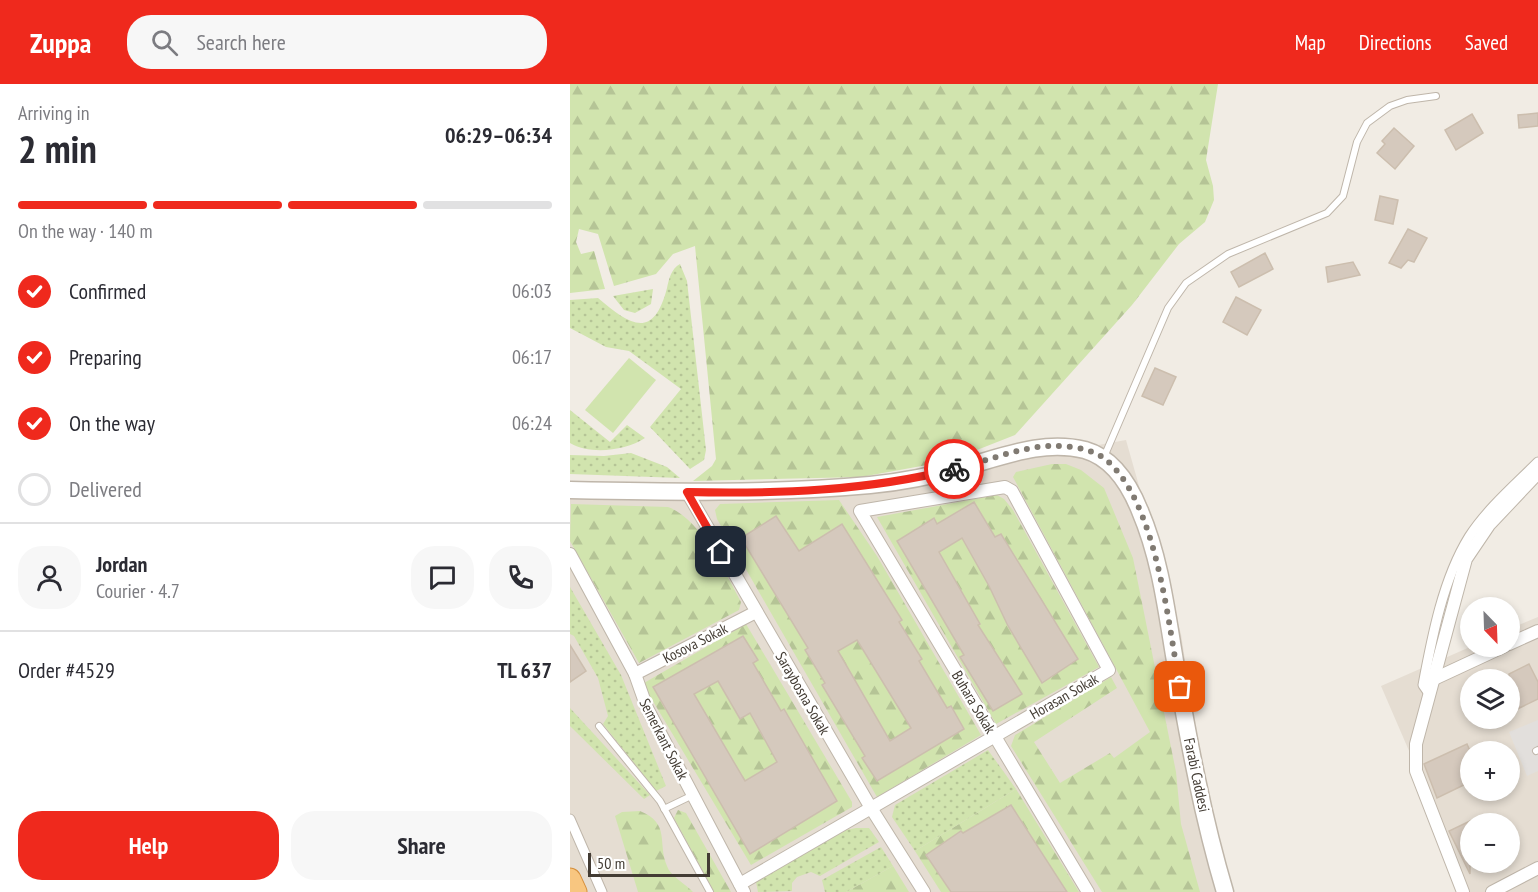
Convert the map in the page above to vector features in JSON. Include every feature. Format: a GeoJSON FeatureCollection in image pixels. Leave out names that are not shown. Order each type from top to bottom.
{"type":"FeatureCollection","features":[{"type":"Feature","properties":{"kind":"highway"},"geometry":{"type":"LineString","coordinates":[[570,879],[576,892]]}},
{"type":"Feature","properties":{"kind":"street"},"geometry":{"type":"LineString","coordinates":[[570,490],[788,491],[899,482],[1026,449],[1049,446],[1087,451],[1104,458]]}},
{"type":"Feature","properties":{"kind":"street","name":"Farabi Caddesi"},"geometry":{"type":"LineString","coordinates":[[1104,458],[1118,471],[1149,533],[1164,598],[1191,753],[1225,892]]}},
{"type":"Feature","properties":{"kind":"street"},"geometry":{"type":"LineString","coordinates":[[1430,695],[1423,686],[1455,564],[1471,534],[1538,462]]}},
{"type":"Feature","properties":{"kind":"street"},"geometry":{"type":"LineString","coordinates":[[1463,892],[1415,765],[1416,744],[1471,549],[1489,525],[1538,473]]}},
{"type":"Feature","properties":{"kind":"street","name":"Horasan Sokak"},"geometry":{"type":"LineString","coordinates":[[742,888],[871,808],[1109,669],[1012,491],[1005,487],[996,487],[860,511]]}},
{"type":"Feature","properties":{"kind":"street","name":"Saraybosna Sokak"},"geometry":{"type":"LineString","coordinates":[[687,492],[871,808],[924,892]]}},
{"type":"Feature","properties":{"kind":"street","name":"Buhara Sokak"},"geometry":{"type":"LineString","coordinates":[[860,511],[1088,892]]}},
{"type":"Feature","properties":{"kind":"street","name":"Semerkant Sokak"},"geometry":{"type":"LineString","coordinates":[[570,554],[635,675],[645,703],[742,888]]}},
{"type":"Feature","properties":{"kind":"street","name":"Kosova Sokak"},"geometry":{"type":"LineString","coordinates":[[635,675],[756,612]]}},
{"type":"Feature","properties":{"kind":"street"},"geometry":{"type":"LineString","coordinates":[[1520,639],[1538,631]]}},
{"type":"Feature","properties":{"kind":"street"},"geometry":{"type":"LineString","coordinates":[[1434,679],[1481,657]]}},
{"type":"Feature","properties":{"kind":"street"},"geometry":{"type":"LineString","coordinates":[[570,819],[602,892]]}},
{"type":"Feature","properties":{"kind":"street"},"geometry":{"type":"LineString","coordinates":[[1492,892],[1538,868]]}},
{"type":"Feature","properties":{"kind":"lane"},"geometry":{"type":"LineString","coordinates":[[1104,458],[1168,308],[1186,283],[1212,264],[1241,248],[1327,213],[1342,196],[1357,142],[1367,123],[1390,106],[1407,100],[1436,96]]}},
{"type":"Feature","properties":{"kind":"lane"},"geometry":{"type":"LineString","coordinates":[[599,726],[664,809],[710,892]]}},
{"type":"Feature","properties":{"kind":"lane"},"geometry":{"type":"LineString","coordinates":[[664,809],[693,795]]}},
{"type":"Feature","properties":{"kind":"shaded area"},"geometry":{"type":"Polygon","coordinates":[[[1126,440],[1181,634],[1216,861],[1228,892],[570,892],[570,489],[908,479],[1126,440]]]}},
{"type":"Feature","properties":{"kind":"shaded area"},"geometry":{"type":"Polygon","coordinates":[[[1538,617],[1538,892],[1470,892],[1462,873],[1520,873],[1520,813],[1460,813],[1460,869],[1381,686],[1460,651],[1460,657],[1520,657],[1520,624],[1538,617]]]}},
{"type":"Feature","properties":{"kind":"shaded area"},"geometry":{"type":"Polygon","coordinates":[[[1538,720],[1538,771],[1527,776],[1520,759],[1520,741],[1513,741],[1509,732],[1538,720]]]}},
{"type":"Feature","properties":{"kind":"green space"},"geometry":{"type":"Polygon","coordinates":[[[570,84],[1218,84],[1206,160],[1214,200],[1205,222],[1179,244],[1132,305],[1015,435],[949,461],[861,477],[693,481],[712,466],[716,459],[695,246],[673,254],[656,274],[614,286],[598,234],[579,229],[576,242],[581,254],[594,251],[605,289],[570,293],[570,84]]]}},
{"type":"Feature","properties":{"kind":"green space"},"geometry":{"type":"Polygon","coordinates":[[[680,264],[687,281],[706,450],[704,460],[690,469],[650,427],[681,389],[629,351],[606,347],[570,328],[570,300],[598,298],[630,320],[639,323],[647,322],[655,316],[671,274],[680,264]]]}},
{"type":"Feature","properties":{"kind":"green space"},"geometry":{"type":"Polygon","coordinates":[[[653,289],[651,304],[635,313],[624,310],[613,296],[653,289]]]}},
{"type":"Feature","properties":{"kind":"green space"},"geometry":{"type":"Polygon","coordinates":[[[629,358],[656,380],[613,433],[585,410],[629,358]]]}},
{"type":"Feature","properties":{"kind":"green space"},"geometry":{"type":"Polygon","coordinates":[[[570,410],[610,442],[627,425],[645,438],[628,446],[608,450],[578,447],[570,443],[570,410]]]}},
{"type":"Feature","properties":{"kind":"green space"},"geometry":{"type":"Polygon","coordinates":[[[631,453],[667,467],[680,478],[570,474],[570,455],[604,456],[631,453]]]}},
{"type":"Feature","properties":{"kind":"green space"},"geometry":{"type":"Polygon","coordinates":[[[1052,464],[1066,464],[1081,470],[1104,488],[1133,558],[1176,772],[1181,824],[1200,892],[1102,892],[1011,746],[1015,735],[1111,677],[1117,688],[1034,742],[1060,783],[1110,753],[1114,758],[1150,732],[1013,477],[1016,472],[1052,464]]]}},
{"type":"Feature","properties":{"kind":"green space"},"geometry":{"type":"Polygon","coordinates":[[[997,495],[1004,499],[1013,510],[1099,667],[996,724],[877,517],[997,495]]]}},
{"type":"Feature","properties":{"kind":"green space"},"geometry":{"type":"Polygon","coordinates":[[[839,500],[877,556],[981,735],[877,797],[717,519],[715,510],[720,504],[839,500]]]}},
{"type":"Feature","properties":{"kind":"green space"},"geometry":{"type":"Polygon","coordinates":[[[571,504],[668,507],[680,513],[711,548],[741,602],[739,610],[639,663],[570,541],[571,504]]]}},
{"type":"Feature","properties":{"kind":"green space"},"geometry":{"type":"Polygon","coordinates":[[[570,587],[621,675],[666,786],[656,791],[603,724],[608,716],[598,678],[574,636],[570,634],[570,587]]]}},
{"type":"Feature","properties":{"kind":"green space"},"geometry":{"type":"Polygon","coordinates":[[[746,624],[852,802],[852,807],[751,865],[644,683],[746,624]]]}},
{"type":"Feature","properties":{"kind":"green space"},"geometry":{"type":"Polygon","coordinates":[[[570,708],[650,795],[644,799],[570,726],[570,708]]]}},
{"type":"Feature","properties":{"kind":"green space"},"geometry":{"type":"Polygon","coordinates":[[[988,750],[1016,789],[915,851],[892,817],[895,805],[988,750]]]}},
{"type":"Feature","properties":{"kind":"green space"},"geometry":{"type":"Polygon","coordinates":[[[1016,789],[1079,892],[941,892],[915,851],[1016,789]]]}},
{"type":"Feature","properties":{"kind":"green space"},"geometry":{"type":"Polygon","coordinates":[[[678,810],[686,813],[731,892],[714,892],[674,818],[678,810]]]}},
{"type":"Feature","properties":{"kind":"green space"},"geometry":{"type":"Polygon","coordinates":[[[640,811],[650,816],[660,828],[664,857],[669,870],[693,892],[638,892],[615,816],[622,812],[640,811]]]}},
{"type":"Feature","properties":{"kind":"green space"},"geometry":{"type":"Polygon","coordinates":[[[869,828],[879,842],[820,876],[811,872],[797,877],[792,883],[792,891],[758,892],[756,882],[846,830],[869,828]]]}},
{"type":"Feature","properties":{"kind":"green space"},"geometry":{"type":"Polygon","coordinates":[[[881,847],[893,866],[846,892],[825,892],[822,880],[881,847]]]}},
{"type":"Feature","properties":{"kind":"green space"},"geometry":{"type":"Polygon","coordinates":[[[893,866],[909,892],[846,892],[893,866]]]}},
{"type":"Feature","properties":{"kind":"building"},"geometry":{"type":"Polygon","coordinates":[[[1538,113],[1538,126],[1519,128],[1518,115],[1538,113]]]}},
{"type":"Feature","properties":{"kind":"building"},"geometry":{"type":"Polygon","coordinates":[[[1472,114],[1483,133],[1456,150],[1445,130],[1472,114]]]}},
{"type":"Feature","properties":{"kind":"building"},"geometry":{"type":"Polygon","coordinates":[[[1394,128],[1414,146],[1395,169],[1377,153],[1385,144],[1382,141],[1394,128]]]}},
{"type":"Feature","properties":{"kind":"building"},"geometry":{"type":"Polygon","coordinates":[[[1380,196],[1398,200],[1393,224],[1375,220],[1380,196]]]}},
{"type":"Feature","properties":{"kind":"building"},"geometry":{"type":"Polygon","coordinates":[[[1408,229],[1427,238],[1414,262],[1408,260],[1401,268],[1389,263],[1408,229]]]}},
{"type":"Feature","properties":{"kind":"building"},"geometry":{"type":"Polygon","coordinates":[[[1265,253],[1273,269],[1239,287],[1231,272],[1265,253]]]}},
{"type":"Feature","properties":{"kind":"building"},"geometry":{"type":"Polygon","coordinates":[[[1353,262],[1360,275],[1328,282],[1326,267],[1353,262]]]}},
{"type":"Feature","properties":{"kind":"building"},"geometry":{"type":"Polygon","coordinates":[[[1236,297],[1261,310],[1247,335],[1223,322],[1236,297]]]}},
{"type":"Feature","properties":{"kind":"building"},"geometry":{"type":"Polygon","coordinates":[[[1155,368],[1176,377],[1163,405],[1142,396],[1155,368]]]}},
{"type":"Feature","properties":{"kind":"building"},"geometry":{"type":"Polygon","coordinates":[[[974,502],[995,537],[1001,534],[1078,659],[1042,683],[1008,626],[962,538],[939,552],[980,624],[978,625],[1022,694],[993,711],[960,657],[964,655],[897,541],[934,518],[937,524],[974,502]]]}},
{"type":"Feature","properties":{"kind":"building"},"geometry":{"type":"Polygon","coordinates":[[[776,516],[799,551],[842,524],[902,620],[899,622],[922,659],[919,661],[947,708],[951,706],[964,729],[877,781],[862,758],[865,756],[822,685],[825,683],[805,650],[808,648],[741,538],[776,516]],[[857,640],[838,651],[890,741],[911,728],[857,640]]]}},
{"type":"Feature","properties":{"kind":"building"},"geometry":{"type":"Polygon","coordinates":[[[743,636],[758,660],[753,663],[781,711],[784,709],[837,801],[750,854],[653,687],[743,636]],[[718,681],[694,694],[745,781],[777,762],[750,713],[740,719],[718,681]]]}},
{"type":"Feature","properties":{"kind":"building"},"geometry":{"type":"Polygon","coordinates":[[[570,645],[586,671],[570,682],[570,645]]]}},
{"type":"Feature","properties":{"kind":"building"},"geometry":{"type":"Polygon","coordinates":[[[1529,664],[1538,682],[1538,699],[1520,708],[1520,669],[1529,664]]]}},
{"type":"Feature","properties":{"kind":"building"},"geometry":{"type":"Polygon","coordinates":[[[1460,747],[1460,787],[1437,798],[1424,764],[1460,747]]]}},
{"type":"Feature","properties":{"kind":"building"},"geometry":{"type":"Polygon","coordinates":[[[1011,805],[1067,892],[951,892],[926,855],[961,831],[963,833],[1011,805]]]}},
{"type":"Feature","properties":{"kind":"building"},"geometry":{"type":"Polygon","coordinates":[[[1460,826],[1460,854],[1449,831],[1460,826]]]}},
{"type":"Feature","properties":{"kind":"way so far"},"geometry":{"type":"LineString","coordinates":[[954,469],[1026,449],[1049,446],[1087,451],[1104,458],[1118,471],[1140,510],[1149,533],[1164,598],[1180,687]]}},
{"type":"Feature","properties":{"kind":"route"},"geometry":{"type":"LineString","coordinates":[[721,552],[687,492],[788,491],[869,485],[899,482],[954,469]]}}]}
